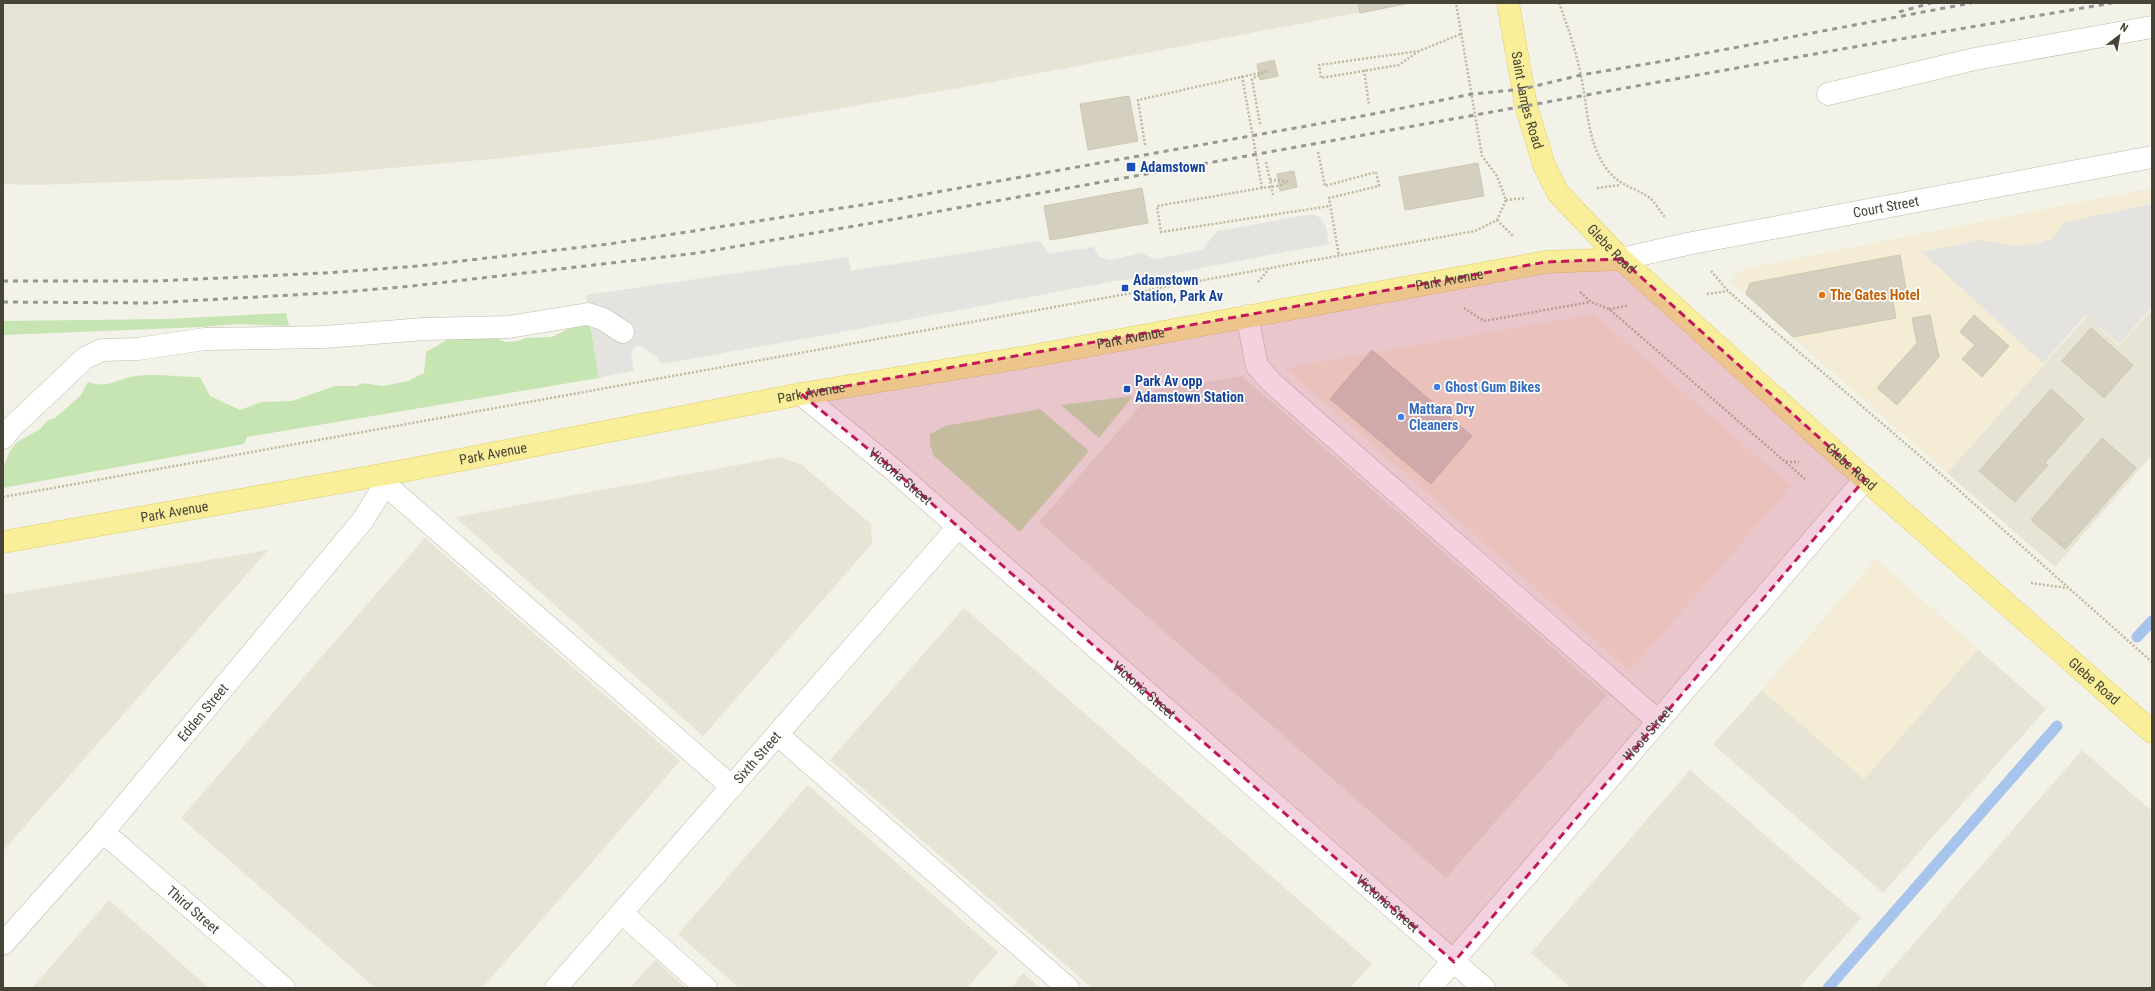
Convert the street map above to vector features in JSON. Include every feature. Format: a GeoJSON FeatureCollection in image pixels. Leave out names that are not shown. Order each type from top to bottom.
{"type":"FeatureCollection","features":[{"type":"Feature","properties":{"kind":"main road","name":"Saint James Road"},"geometry":{"type":"LineString","coordinates":[[1508,3],[1526,106],[1544,165],[1558,193]]}},
{"type":"Feature","properties":{"kind":"main road","name":"Glebe Road"},"geometry":{"type":"LineString","coordinates":[[1558,193],[1621,259],[1865,479],[2152,732]]}},
{"type":"Feature","properties":{"kind":"main road","name":"Park Avenue"},"geometry":{"type":"LineString","coordinates":[[3,542],[389,479],[801,394],[1032,356],[1546,262],[1621,259]]}},
{"type":"Feature","properties":{"kind":"street"},"geometry":{"type":"LineString","coordinates":[[1828,94],[1975,59],[2152,27]]}},
{"type":"Feature","properties":{"kind":"street","name":"Court Street"},"geometry":{"type":"LineString","coordinates":[[1621,259],[1687,244],[2152,157]]}},
{"type":"Feature","properties":{"kind":"street"},"geometry":{"type":"LineString","coordinates":[[3,438],[12,427],[85,358],[102,350],[138,349],[205,339],[324,337],[424,329],[509,327],[588,314],[603,319],[623,332]]}},
{"type":"Feature","properties":{"kind":"street"},"geometry":{"type":"LineString","coordinates":[[1247,316],[1257,366],[1272,383],[1658,721]]}},
{"type":"Feature","properties":{"kind":"street","name":"Victoria Street"},"geometry":{"type":"LineString","coordinates":[[801,394],[856,438],[1484,988]]}},
{"type":"Feature","properties":{"kind":"street"},"geometry":{"type":"LineString","coordinates":[[389,479],[732,787]]}},
{"type":"Feature","properties":{"kind":"street","name":"Edden Street"},"geometry":{"type":"LineString","coordinates":[[3,944],[103,832],[363,520],[389,479]]}},
{"type":"Feature","properties":{"kind":"street","name":"Wood Street"},"geometry":{"type":"LineString","coordinates":[[1430,988],[1454,962],[1865,479]]}},
{"type":"Feature","properties":{"kind":"street","name":"Sixth Street"},"geometry":{"type":"LineString","coordinates":[[556,988],[958,527]]}},
{"type":"Feature","properties":{"kind":"street"},"geometry":{"type":"LineString","coordinates":[[778,735],[1068,988]]}},
{"type":"Feature","properties":{"kind":"street","name":"Third Street"},"geometry":{"type":"LineString","coordinates":[[103,832],[284,988]]}},
{"type":"Feature","properties":{"kind":"street"},"geometry":{"type":"LineString","coordinates":[[622,913],[706,988]]}},
{"type":"Feature","properties":{"kind":"path"},"geometry":{"type":"LineString","coordinates":[[3,497],[1475,231],[1497,220],[1506,200],[1497,176],[1482,156],[1456,3]]}},
{"type":"Feature","properties":{"kind":"path"},"geometry":{"type":"LineString","coordinates":[[1560,3],[1570,32],[1577,60],[1589,128],[1598,154],[1609,172],[1622,185],[1652,199],[1654,205]]}},
{"type":"Feature","properties":{"kind":"path"},"geometry":{"type":"LineString","coordinates":[[1419,51],[1319,65],[1321,78],[1399,65],[1419,51],[1461,34]]}},
{"type":"Feature","properties":{"kind":"path"},"geometry":{"type":"LineString","coordinates":[[1364,70],[1369,105]]}},
{"type":"Feature","properties":{"kind":"path"},"geometry":{"type":"LineString","coordinates":[[1145,144],[1138,100],[1268,71],[1252,79],[1260,124]]}},
{"type":"Feature","properties":{"kind":"path"},"geometry":{"type":"LineString","coordinates":[[1242,76],[1262,188]]}},
{"type":"Feature","properties":{"kind":"path"},"geometry":{"type":"LineString","coordinates":[[1318,152],[1325,186],[1376,172],[1379,186],[1329,198],[1339,256]]}},
{"type":"Feature","properties":{"kind":"path"},"geometry":{"type":"LineString","coordinates":[[1266,162],[1273,195]]}},
{"type":"Feature","properties":{"kind":"path"},"geometry":{"type":"LineString","coordinates":[[1270,180],[1288,181],[1279,186],[1157,206],[1161,232],[1330,206]]}},
{"type":"Feature","properties":{"kind":"path"},"geometry":{"type":"LineString","coordinates":[[1497,220],[1504,229]]}},
{"type":"Feature","properties":{"kind":"path"},"geometry":{"type":"LineString","coordinates":[[1717,277],[1732,294],[1935,469],[2152,662]]}},
{"type":"Feature","properties":{"kind":"path"},"geometry":{"type":"LineString","coordinates":[[1580,291],[1591,302],[1609,309],[1805,479]]}},
{"type":"Feature","properties":{"kind":"path"},"geometry":{"type":"LineString","coordinates":[[1484,321],[1591,302]]}},
{"type":"Feature","properties":{"kind":"highlighted area"},"geometry":{"type":"Polygon","coordinates":[[[1621,259],[1865,479],[1454,962],[889,466],[801,394],[1546,262],[1621,259]]]}},
{"type":"Feature","properties":{"kind":"shaded area"},"geometry":{"type":"Polygon","coordinates":[[[3,3],[1410,3],[971,86],[653,140],[503,158],[314,175],[36,185],[3,184],[3,3]]]}},
{"type":"Feature","properties":{"kind":"shaded area"},"geometry":{"type":"Polygon","coordinates":[[[2152,188],[2152,310],[2119,346],[2086,316],[1947,473],[1730,282],[1743,269],[2152,188]]]}},
{"type":"Feature","properties":{"kind":"shaded area"},"geometry":{"type":"Polygon","coordinates":[[[2152,204],[2152,307],[2119,344],[2086,315],[2043,363],[1922,252],[1981,240],[2014,246],[2035,244],[2051,239],[2065,222],[2152,204]]]}},
{"type":"Feature","properties":{"kind":"shaded area"},"geometry":{"type":"Polygon","coordinates":[[[1312,214],[1318,216],[1326,226],[1329,244],[1158,276],[1115,281],[662,364],[659,362],[657,357],[641,346],[636,346],[631,352],[634,371],[599,378],[586,295],[848,257],[851,271],[1040,241],[1049,254],[1094,247],[1098,256],[1109,260],[1141,253],[1155,259],[1202,250],[1217,231],[1312,214]]]}},
{"type":"Feature","properties":{"kind":"shaded area"},"geometry":{"type":"Polygon","coordinates":[[[2152,310],[2152,455],[2055,567],[1947,473],[2087,316],[2119,346],[2152,310]]]}},
{"type":"Feature","properties":{"kind":"shaded area"},"geometry":{"type":"Polygon","coordinates":[[[1594,314],[1791,486],[1630,671],[1285,368],[1594,314]]]}},
{"type":"Feature","properties":{"kind":"shaded area"},"geometry":{"type":"Polygon","coordinates":[[[1242,376],[1607,695],[1446,878],[1039,522],[1154,390],[1242,376]]]}},
{"type":"Feature","properties":{"kind":"shaded area"},"geometry":{"type":"Polygon","coordinates":[[[780,457],[802,465],[871,524],[872,544],[703,736],[455,517],[780,457]]]}},
{"type":"Feature","properties":{"kind":"shaded area"},"geometry":{"type":"Polygon","coordinates":[[[425,538],[680,761],[482,988],[375,988],[181,818],[425,538]]]}},
{"type":"Feature","properties":{"kind":"shaded area"},"geometry":{"type":"Polygon","coordinates":[[[268,550],[3,851],[3,595],[268,550]]]}},
{"type":"Feature","properties":{"kind":"shaded area"},"geometry":{"type":"Polygon","coordinates":[[[1876,559],[1978,649],[1864,779],[1762,690],[1876,559]]]}},
{"type":"Feature","properties":{"kind":"shaded area"},"geometry":{"type":"Polygon","coordinates":[[[964,608],[1372,964],[1350,988],[1092,988],[830,760],[964,608]]]}},
{"type":"Feature","properties":{"kind":"shaded area"},"geometry":{"type":"Polygon","coordinates":[[[1978,649],[2046,709],[1883,893],[1713,744],[1762,690],[1864,779],[1978,649]]]}},
{"type":"Feature","properties":{"kind":"shaded area"},"geometry":{"type":"Polygon","coordinates":[[[2082,750],[2152,811],[2152,988],[1875,988],[2082,750]]]}},
{"type":"Feature","properties":{"kind":"shaded area"},"geometry":{"type":"Polygon","coordinates":[[[1690,770],[1861,918],[1799,988],[1571,988],[1531,953],[1690,770]]]}},
{"type":"Feature","properties":{"kind":"shaded area"},"geometry":{"type":"Polygon","coordinates":[[[808,785],[998,952],[967,988],[739,988],[678,934],[808,785]]]}},
{"type":"Feature","properties":{"kind":"shaded area"},"geometry":{"type":"Polygon","coordinates":[[[109,900],[209,988],[32,988],[109,900]]]}},
{"type":"Feature","properties":{"kind":"shaded area"},"geometry":{"type":"Polygon","coordinates":[[[655,960],[686,988],[630,988],[655,960]]]}},
{"type":"Feature","properties":{"kind":"shaded area"},"geometry":{"type":"Polygon","coordinates":[[[1023,973],[1040,988],[1011,988],[1023,973]]]}},
{"type":"Feature","properties":{"kind":"green space"},"geometry":{"type":"Polygon","coordinates":[[[286,313],[289,326],[239,324],[202,327],[3,335],[3,321],[167,319],[286,313]]]}},
{"type":"Feature","properties":{"kind":"green space"},"geometry":{"type":"Polygon","coordinates":[[[587,325],[591,329],[599,378],[247,437],[244,444],[3,488],[3,468],[10,451],[16,443],[40,429],[48,420],[55,418],[81,395],[88,382],[95,384],[107,384],[129,377],[143,375],[200,377],[210,396],[240,410],[261,402],[292,401],[335,386],[357,386],[362,383],[383,386],[408,381],[424,373],[426,352],[452,337],[496,338],[505,342],[518,341],[525,338],[552,337],[570,328],[587,325]]]}},
{"type":"Feature","properties":{"kind":"green space"},"geometry":{"type":"Polygon","coordinates":[[[1133,396],[1099,438],[1061,405],[1133,396]]]}},
{"type":"Feature","properties":{"kind":"green space"},"geometry":{"type":"Polygon","coordinates":[[[1040,409],[1089,451],[1020,532],[934,456],[930,445],[930,434],[945,426],[1040,409]]]}},
{"type":"Feature","properties":{"kind":"building"},"geometry":{"type":"Polygon","coordinates":[[[1358,3],[1410,3],[1360,13],[1358,3]]]}},
{"type":"Feature","properties":{"kind":"building"},"geometry":{"type":"Polygon","coordinates":[[[1274,60],[1278,76],[1260,80],[1257,64],[1274,60]]]}},
{"type":"Feature","properties":{"kind":"building"},"geometry":{"type":"Polygon","coordinates":[[[1129,96],[1138,141],[1088,150],[1080,104],[1129,96]]]}},
{"type":"Feature","properties":{"kind":"building"},"geometry":{"type":"Polygon","coordinates":[[[1478,163],[1484,196],[1405,210],[1399,177],[1478,163]]]}},
{"type":"Feature","properties":{"kind":"building"},"geometry":{"type":"Polygon","coordinates":[[[1294,171],[1297,187],[1280,191],[1277,174],[1294,171]]]}},
{"type":"Feature","properties":{"kind":"building","name":"Adamstown"},"geometry":{"type":"Polygon","coordinates":[[[1142,188],[1148,223],[1050,240],[1044,206],[1142,188]]]}},
{"type":"Feature","properties":{"kind":"building","name":"The Gates Hotel"},"geometry":{"type":"Polygon","coordinates":[[[1900,255],[1907,294],[1892,296],[1896,318],[1793,337],[1746,294],[1750,283],[1900,255]]]}},
{"type":"Feature","properties":{"kind":"building"},"geometry":{"type":"Polygon","coordinates":[[[1930,315],[1939,357],[1897,405],[1877,388],[1917,343],[1912,318],[1930,315]]]}},
{"type":"Feature","properties":{"kind":"building"},"geometry":{"type":"Polygon","coordinates":[[[1974,315],[2009,346],[1982,377],[1962,359],[1975,345],[1960,332],[1974,315]]]}},
{"type":"Feature","properties":{"kind":"building"},"geometry":{"type":"Polygon","coordinates":[[[2091,328],[2133,365],[2104,398],[2062,361],[2091,328]]]}},
{"type":"Feature","properties":{"kind":"building","name":"Mattara Dry Cleaners"},"geometry":{"type":"Polygon","coordinates":[[[1372,350],[1472,436],[1431,484],[1330,399],[1372,350]]]}},
{"type":"Feature","properties":{"kind":"building"},"geometry":{"type":"Polygon","coordinates":[[[2051,389],[2084,419],[2045,463],[2048,465],[2015,502],[1979,471],[2051,389]]]}},
{"type":"Feature","properties":{"kind":"building"},"geometry":{"type":"Polygon","coordinates":[[[2102,438],[2136,468],[2065,549],[2031,520],[2102,438]]]}},
{"type":"Feature","properties":{"kind":"waterway"},"geometry":{"type":"LineString","coordinates":[[2137,637],[2152,621]]}},
{"type":"Feature","properties":{"kind":"waterway"},"geometry":{"type":"LineString","coordinates":[[1828,988],[2057,726]]}},
{"type":"Feature","properties":{"kind":"railway"},"geometry":{"type":"LineString","coordinates":[[1899,12],[1931,3]]}},
{"type":"Feature","properties":{"kind":"railway"},"geometry":{"type":"LineString","coordinates":[[3,281],[158,281],[325,273],[418,266],[609,244],[887,201],[1368,115],[1472,94],[1523,89],[1581,75],[1664,61],[1971,3]]}},
{"type":"Feature","properties":{"kind":"railway"},"geometry":{"type":"LineString","coordinates":[[3,302],[151,303],[344,292],[412,286],[698,253],[907,217],[1848,48],[2112,3]]}},
{"type":"Feature","properties":{"kind":"place","name":"Adamstown"},"geometry":{"type":"Point","coordinates":[1131,167]}},
{"type":"Feature","properties":{"kind":"place","name":"Adamstown Station, Park Av"},"geometry":{"type":"Point","coordinates":[1125,288]}},
{"type":"Feature","properties":{"kind":"place","name":"The Gates Hotel"},"geometry":{"type":"Point","coordinates":[1822,295]}},
{"type":"Feature","properties":{"kind":"place","name":"Ghost Gum Bikes"},"geometry":{"type":"Point","coordinates":[1437,387]}},
{"type":"Feature","properties":{"kind":"place","name":"Park Av opp Adamstown Station"},"geometry":{"type":"Point","coordinates":[1127,389]}},
{"type":"Feature","properties":{"kind":"place","name":"Mattara Dry Cleaners"},"geometry":{"type":"Point","coordinates":[1401,417]}}]}
